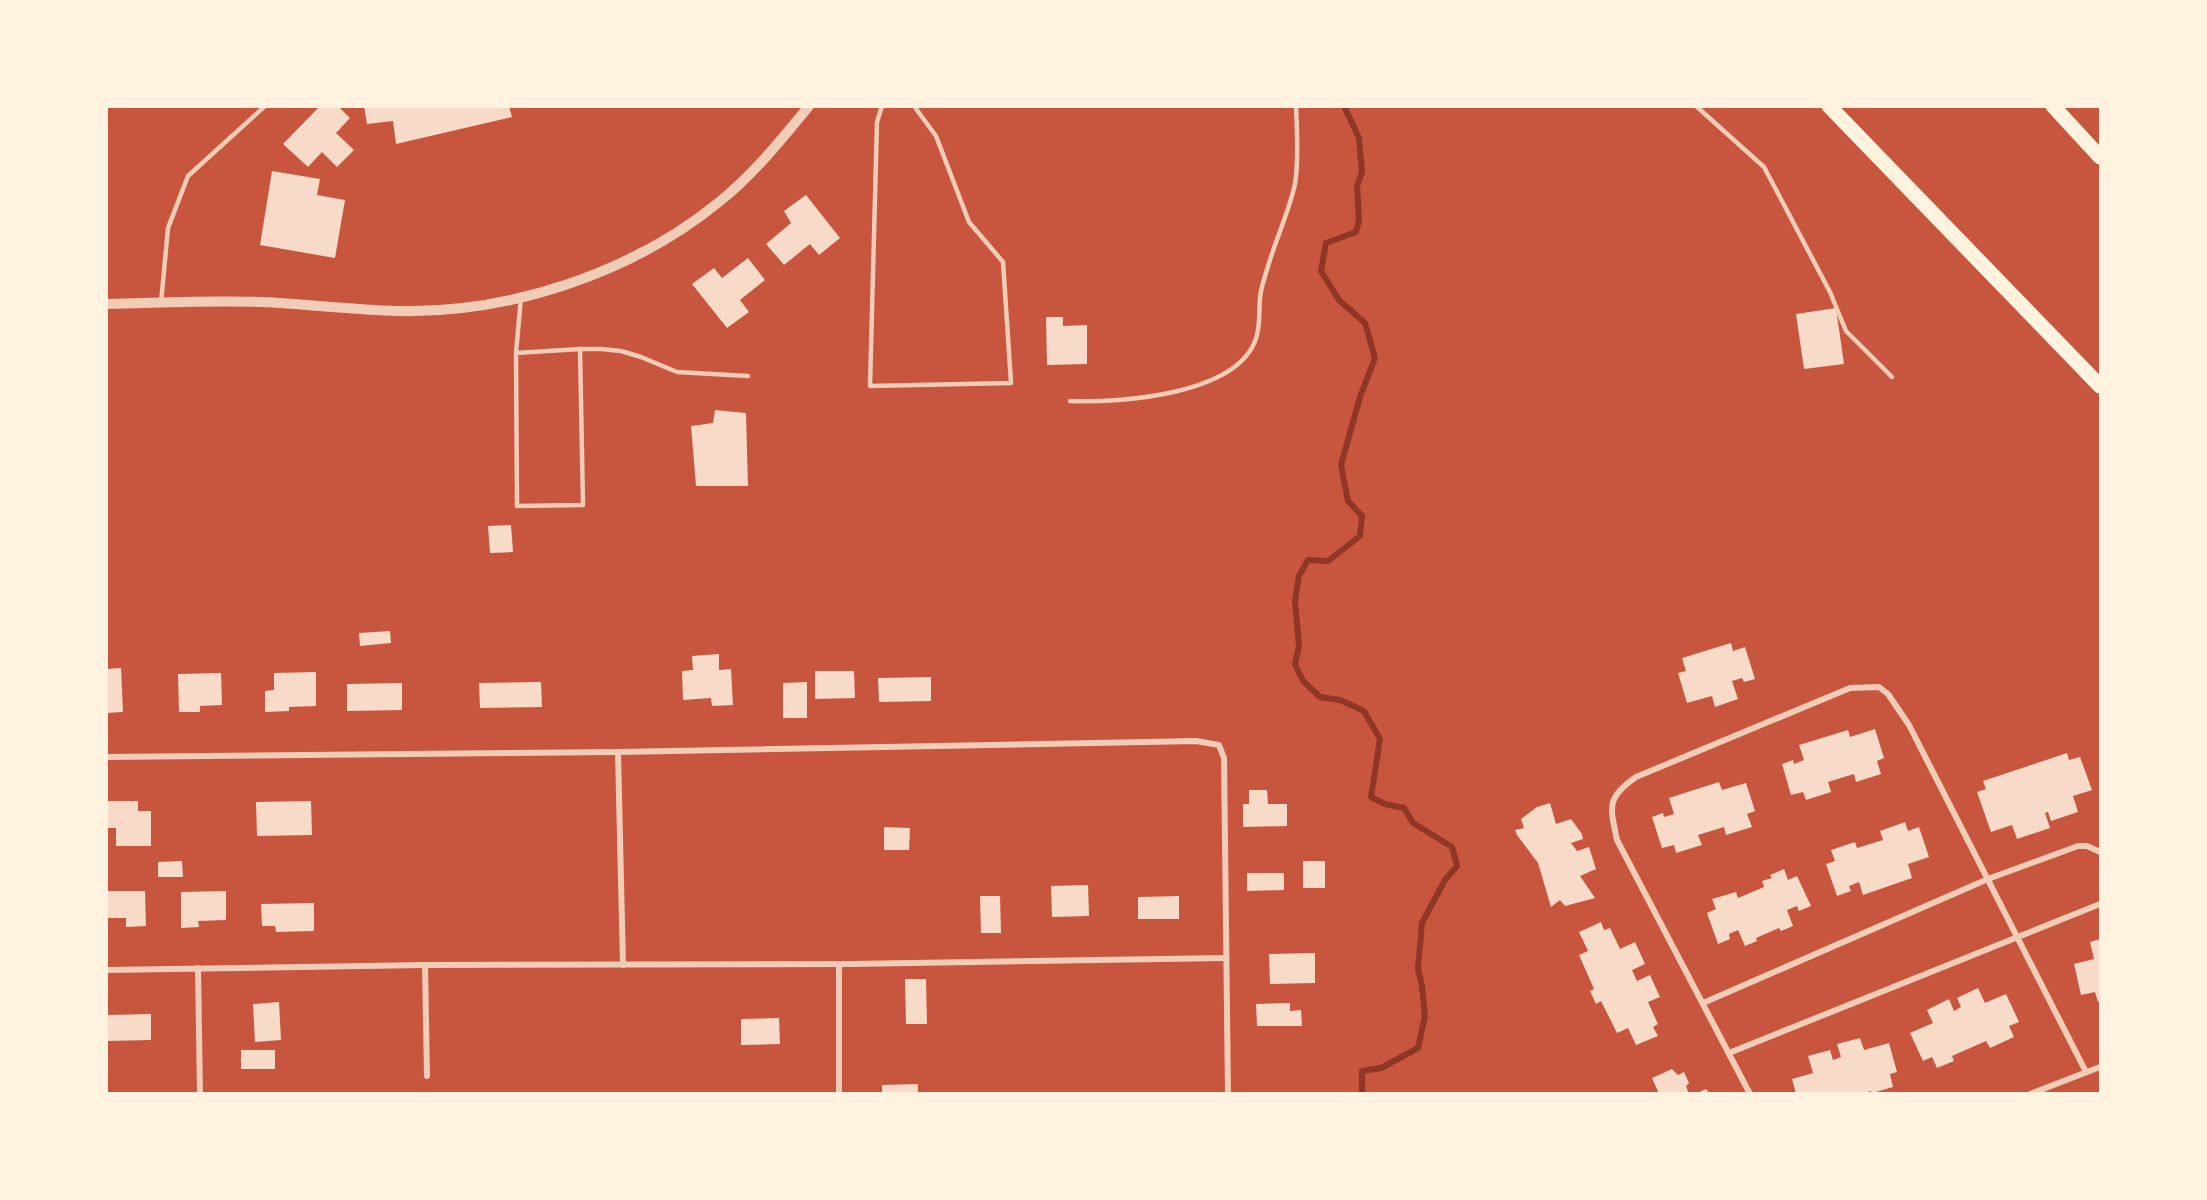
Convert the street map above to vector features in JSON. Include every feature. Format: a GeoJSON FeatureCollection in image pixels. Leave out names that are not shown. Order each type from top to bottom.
{"type":"FeatureCollection","features":[{"type":"Feature","properties":{"kind":"highway"},"geometry":{"type":"LineString","coordinates":[[1829,106],[2100,386]]}},
{"type":"Feature","properties":{"kind":"highway"},"geometry":{"type":"LineString","coordinates":[[2053,106],[2100,157]]}},
{"type":"Feature","properties":{"kind":"street"},"geometry":{"type":"LineString","coordinates":[[106,304],[260,302],[399,311],[488,306],[569,284],[613,267],[675,234],[719,202],[759,164],[809,106]]}},
{"type":"Feature","properties":{"kind":"street"},"geometry":{"type":"LineString","coordinates":[[1750,1094],[1617,840],[1612,815],[1612,800],[1621,787],[1636,777],[1850,688],[1879,687],[1888,694],[1909,725],[2086,1072]]}},
{"type":"Feature","properties":{"kind":"street"},"geometry":{"type":"LineString","coordinates":[[106,757],[618,752],[1196,741],[1219,746],[1224,758],[1228,1094]]}},
{"type":"Feature","properties":{"kind":"street"},"geometry":{"type":"LineString","coordinates":[[618,752],[623,965]]}},
{"type":"Feature","properties":{"kind":"street"},"geometry":{"type":"LineString","coordinates":[[1703,1003],[1988,879],[2078,846],[2087,846],[2100,852]]}},
{"type":"Feature","properties":{"kind":"street"},"geometry":{"type":"LineString","coordinates":[[1729,1053],[2100,904]]}},
{"type":"Feature","properties":{"kind":"street"},"geometry":{"type":"LineString","coordinates":[[106,970],[425,965],[839,964],[1226,958]]}},
{"type":"Feature","properties":{"kind":"street"},"geometry":{"type":"LineString","coordinates":[[839,964],[839,1094]]}},
{"type":"Feature","properties":{"kind":"street"},"geometry":{"type":"LineString","coordinates":[[425,965],[427,1076]]}},
{"type":"Feature","properties":{"kind":"street"},"geometry":{"type":"LineString","coordinates":[[198,968],[200,1094]]}},
{"type":"Feature","properties":{"kind":"street"},"geometry":{"type":"LineString","coordinates":[[2030,1094],[2100,1067]]}},
{"type":"Feature","properties":{"kind":"lane"},"geometry":{"type":"LineString","coordinates":[[161,303],[168,228],[188,176],[265,106]]}},
{"type":"Feature","properties":{"kind":"lane"},"geometry":{"type":"LineString","coordinates":[[882,106],[877,122],[870,386],[1011,383],[1003,262],[969,222],[936,136],[914,106]]}},
{"type":"Feature","properties":{"kind":"lane"},"geometry":{"type":"LineString","coordinates":[[1070,400],[1102,402],[1180,390],[1208,383],[1236,367],[1257,336],[1260,295],[1295,184],[1296,106]]}},
{"type":"Feature","properties":{"kind":"lane"},"geometry":{"type":"LineString","coordinates":[[1696,106],[1764,167],[1830,292],[1846,331],[1892,377]]}},
{"type":"Feature","properties":{"kind":"lane"},"geometry":{"type":"LineString","coordinates":[[521,297],[516,353],[517,506],[583,505],[580,349]]}},
{"type":"Feature","properties":{"kind":"lane"},"geometry":{"type":"LineString","coordinates":[[516,353],[601,348],[641,357],[677,372],[748,376]]}},
{"type":"Feature","properties":{"kind":"building"},"geometry":{"type":"Polygon","coordinates":[[[320,106],[338,106],[350,118],[336,133],[354,150],[337,167],[322,152],[308,167],[283,144],[320,106]]]}},
{"type":"Feature","properties":{"kind":"building"},"geometry":{"type":"Polygon","coordinates":[[[364,106],[509,106],[512,117],[396,144],[393,121],[367,124],[364,106]]]}},
{"type":"Feature","properties":{"kind":"building"},"geometry":{"type":"Polygon","coordinates":[[[272,171],[320,179],[317,195],[345,200],[335,258],[260,245],[272,171]]]}},
{"type":"Feature","properties":{"kind":"building"},"geometry":{"type":"Polygon","coordinates":[[[806,195],[840,238],[819,255],[810,244],[784,265],[766,244],[791,223],[784,211],[806,195]]]}},
{"type":"Feature","properties":{"kind":"building"},"geometry":{"type":"Polygon","coordinates":[[[748,258],[765,280],[740,300],[749,312],[727,328],[692,284],[714,268],[722,278],[748,258]]]}},
{"type":"Feature","properties":{"kind":"building"},"geometry":{"type":"Polygon","coordinates":[[[1836,308],[1844,364],[1804,369],[1796,314],[1836,308]]]}},
{"type":"Feature","properties":{"kind":"building"},"geometry":{"type":"Polygon","coordinates":[[[1046,317],[1063,317],[1063,326],[1087,325],[1087,364],[1047,365],[1046,317]]]}},
{"type":"Feature","properties":{"kind":"building"},"geometry":{"type":"Polygon","coordinates":[[[715,410],[746,413],[748,486],[696,486],[691,426],[713,423],[715,410]]]}},
{"type":"Feature","properties":{"kind":"building"},"geometry":{"type":"Polygon","coordinates":[[[511,525],[513,552],[490,553],[488,526],[511,525]]]}},
{"type":"Feature","properties":{"kind":"building"},"geometry":{"type":"Polygon","coordinates":[[[390,631],[391,643],[360,646],[359,633],[390,631]]]}},
{"type":"Feature","properties":{"kind":"building"},"geometry":{"type":"Polygon","coordinates":[[[1731,643],[1733,651],[1745,647],[1755,679],[1744,682],[1742,678],[1732,681],[1738,699],[1715,707],[1712,696],[1687,703],[1678,673],[1686,671],[1682,658],[1731,643]]]}},
{"type":"Feature","properties":{"kind":"building"},"geometry":{"type":"Polygon","coordinates":[[[719,654],[719,670],[731,669],[733,705],[712,706],[711,698],[683,700],[682,671],[693,670],[692,656],[719,654]]]}},
{"type":"Feature","properties":{"kind":"building"},"geometry":{"type":"Polygon","coordinates":[[[121,668],[123,712],[106,713],[106,669],[121,668]]]}},
{"type":"Feature","properties":{"kind":"building"},"geometry":{"type":"Polygon","coordinates":[[[815,671],[854,671],[855,698],[815,699],[815,671]]]}},
{"type":"Feature","properties":{"kind":"building"},"geometry":{"type":"Polygon","coordinates":[[[316,672],[316,706],[289,707],[289,711],[265,712],[265,691],[274,690],[274,673],[316,672]]]}},
{"type":"Feature","properties":{"kind":"building"},"geometry":{"type":"Polygon","coordinates":[[[221,673],[222,705],[200,706],[200,712],[179,712],[178,674],[221,673]]]}},
{"type":"Feature","properties":{"kind":"building"},"geometry":{"type":"Polygon","coordinates":[[[931,677],[931,701],[879,702],[878,678],[931,677]]]}},
{"type":"Feature","properties":{"kind":"building"},"geometry":{"type":"Polygon","coordinates":[[[541,682],[542,707],[480,708],[479,683],[541,682]]]}},
{"type":"Feature","properties":{"kind":"building"},"geometry":{"type":"Polygon","coordinates":[[[807,682],[807,718],[783,718],[783,683],[807,682]]]}},
{"type":"Feature","properties":{"kind":"building"},"geometry":{"type":"Polygon","coordinates":[[[402,683],[402,710],[347,711],[347,684],[402,683]]]}},
{"type":"Feature","properties":{"kind":"building"},"geometry":{"type":"Polygon","coordinates":[[[1875,729],[1884,758],[1877,761],[1881,774],[1856,782],[1854,774],[1828,782],[1831,792],[1806,800],[1803,792],[1791,795],[1782,764],[1793,760],[1794,764],[1804,760],[1799,745],[1848,730],[1850,737],[1875,729]]]}},
{"type":"Feature","properties":{"kind":"building"},"geometry":{"type":"Polygon","coordinates":[[[2067,753],[2069,760],[2080,757],[2092,790],[2073,796],[2078,812],[2051,821],[2048,812],[2045,813],[2050,828],[2017,839],[2012,825],[1991,832],[1977,792],[1986,789],[1983,781],[2067,753]]]}},
{"type":"Feature","properties":{"kind":"building"},"geometry":{"type":"Polygon","coordinates":[[[1719,782],[1722,790],[1746,783],[1755,811],[1747,814],[1752,827],[1726,835],[1724,827],[1698,835],[1702,845],[1676,853],[1674,845],[1662,848],[1652,817],[1663,813],[1664,817],[1674,814],[1669,798],[1719,782]]]}},
{"type":"Feature","properties":{"kind":"building"},"geometry":{"type":"Polygon","coordinates":[[[1249,790],[1267,790],[1268,804],[1287,804],[1287,826],[1243,827],[1243,804],[1249,804],[1249,790]]]}},
{"type":"Feature","properties":{"kind":"building"},"geometry":{"type":"Polygon","coordinates":[[[106,801],[138,801],[138,811],[151,811],[151,846],[116,846],[116,828],[106,828],[106,801]]]}},
{"type":"Feature","properties":{"kind":"building"},"geometry":{"type":"Polygon","coordinates":[[[311,801],[312,835],[257,836],[256,802],[311,801]]]}},
{"type":"Feature","properties":{"kind":"building"},"geometry":{"type":"Polygon","coordinates":[[[1550,803],[1556,824],[1571,819],[1582,834],[1583,839],[1571,843],[1577,851],[1589,847],[1596,869],[1580,876],[1595,898],[1565,906],[1560,900],[1551,907],[1538,863],[1515,830],[1524,828],[1521,819],[1537,807],[1550,803]]]}},
{"type":"Feature","properties":{"kind":"building"},"geometry":{"type":"Polygon","coordinates":[[[1905,822],[1908,831],[1919,827],[1929,857],[1908,864],[1912,878],[1863,895],[1859,882],[1849,886],[1851,891],[1837,896],[1826,864],[1835,861],[1831,850],[1855,842],[1857,848],[1883,840],[1880,831],[1905,822]]]}},
{"type":"Feature","properties":{"kind":"building"},"geometry":{"type":"Polygon","coordinates":[[[884,827],[910,828],[909,850],[884,850],[884,827]]]}},
{"type":"Feature","properties":{"kind":"building"},"geometry":{"type":"Polygon","coordinates":[[[182,861],[183,877],[158,877],[158,862],[182,861]]]}},
{"type":"Feature","properties":{"kind":"building"},"geometry":{"type":"Polygon","coordinates":[[[1303,861],[1325,861],[1325,888],[1303,888],[1303,861]]]}},
{"type":"Feature","properties":{"kind":"building"},"geometry":{"type":"Polygon","coordinates":[[[1784,869],[1788,880],[1797,876],[1811,906],[1799,911],[1797,906],[1787,910],[1793,926],[1781,931],[1779,928],[1756,938],[1757,941],[1745,946],[1738,930],[1729,934],[1730,939],[1718,944],[1707,913],[1716,909],[1712,899],[1736,892],[1738,898],[1764,887],[1762,881],[1772,878],[1770,875],[1784,869]]]}},
{"type":"Feature","properties":{"kind":"building"},"geometry":{"type":"Polygon","coordinates":[[[1247,873],[1284,873],[1284,890],[1247,891],[1247,873]]]}},
{"type":"Feature","properties":{"kind":"building"},"geometry":{"type":"Polygon","coordinates":[[[1088,885],[1089,916],[1052,917],[1051,886],[1088,885]]]}},
{"type":"Feature","properties":{"kind":"building"},"geometry":{"type":"Polygon","coordinates":[[[106,891],[145,891],[146,926],[126,927],[126,918],[106,918],[106,891]]]}},
{"type":"Feature","properties":{"kind":"building"},"geometry":{"type":"Polygon","coordinates":[[[226,891],[226,920],[198,921],[199,927],[181,928],[181,892],[226,891]]]}},
{"type":"Feature","properties":{"kind":"building"},"geometry":{"type":"Polygon","coordinates":[[[980,896],[1000,896],[1001,933],[981,933],[980,896]]]}},
{"type":"Feature","properties":{"kind":"building"},"geometry":{"type":"Polygon","coordinates":[[[1179,896],[1179,919],[1138,919],[1138,897],[1179,896]]]}},
{"type":"Feature","properties":{"kind":"building"},"geometry":{"type":"Polygon","coordinates":[[[314,903],[314,931],[276,932],[275,926],[262,926],[261,904],[314,903]]]}},
{"type":"Feature","properties":{"kind":"building"},"geometry":{"type":"Polygon","coordinates":[[[1601,922],[1604,930],[1610,928],[1620,949],[1635,942],[1645,964],[1632,970],[1637,981],[1650,975],[1660,997],[1648,1002],[1658,1024],[1653,1027],[1658,1036],[1636,1045],[1628,1028],[1617,1033],[1601,1001],[1596,1004],[1590,991],[1594,989],[1579,955],[1588,951],[1579,932],[1601,922]]]}},
{"type":"Feature","properties":{"kind":"building"},"geometry":{"type":"Polygon","coordinates":[[[2100,939],[2100,1001],[2098,1002],[2095,992],[2081,995],[2074,964],[2094,959],[2090,942],[2100,939]]]}},
{"type":"Feature","properties":{"kind":"building"},"geometry":{"type":"Polygon","coordinates":[[[1315,953],[1315,983],[1270,984],[1269,954],[1315,953]]]}},
{"type":"Feature","properties":{"kind":"building"},"geometry":{"type":"Polygon","coordinates":[[[905,979],[926,979],[927,1024],[906,1024],[905,979]]]}},
{"type":"Feature","properties":{"kind":"building"},"geometry":{"type":"Polygon","coordinates":[[[1978,988],[1985,1003],[2006,994],[2019,1022],[2009,1026],[2014,1037],[1990,1048],[1986,1041],[1952,1056],[1954,1061],[1937,1068],[1932,1057],[1923,1061],[1910,1033],[1933,1023],[1927,1010],[1949,999],[1954,1011],[1961,1007],[1957,998],[1978,988]]]}},
{"type":"Feature","properties":{"kind":"building"},"geometry":{"type":"Polygon","coordinates":[[[279,1002],[281,1040],[255,1042],[253,1004],[279,1002]]]}},
{"type":"Feature","properties":{"kind":"building"},"geometry":{"type":"Polygon","coordinates":[[[1290,1003],[1290,1011],[1301,1010],[1302,1026],[1257,1026],[1256,1004],[1290,1003]]]}},
{"type":"Feature","properties":{"kind":"building"},"geometry":{"type":"Polygon","coordinates":[[[151,1014],[151,1040],[106,1041],[106,1015],[151,1014]]]}},
{"type":"Feature","properties":{"kind":"building"},"geometry":{"type":"Polygon","coordinates":[[[779,1018],[780,1044],[741,1045],[741,1019],[779,1018]]]}},
{"type":"Feature","properties":{"kind":"building"},"geometry":{"type":"Polygon","coordinates":[[[1860,1038],[1864,1050],[1889,1043],[1897,1072],[1890,1074],[1893,1087],[1861,1094],[1796,1094],[1792,1079],[1813,1073],[1808,1056],[1830,1050],[1833,1060],[1841,1057],[1837,1044],[1860,1038]]]}},
{"type":"Feature","properties":{"kind":"building"},"geometry":{"type":"Polygon","coordinates":[[[241,1050],[275,1050],[275,1069],[241,1069],[241,1050]]]}},
{"type":"Feature","properties":{"kind":"building"},"geometry":{"type":"Polygon","coordinates":[[[1672,1069],[1678,1075],[1684,1072],[1689,1083],[1686,1086],[1689,1094],[1659,1094],[1652,1078],[1672,1069]]]}},
{"type":"Feature","properties":{"kind":"building"},"geometry":{"type":"Polygon","coordinates":[[[918,1084],[918,1094],[882,1094],[882,1085],[918,1084]]]}},
{"type":"Feature","properties":{"kind":"building"},"geometry":{"type":"Polygon","coordinates":[[[1706,1089],[1710,1094],[1695,1094],[1706,1089]]]}},
{"type":"Feature","properties":{"kind":"waterway"},"geometry":{"type":"LineString","coordinates":[[1344,106],[1359,138],[1362,172],[1357,186],[1359,220],[1356,232],[1326,243],[1321,271],[1339,300],[1365,323],[1375,358],[1360,397],[1341,465],[1348,501],[1362,516],[1360,536],[1328,561],[1308,560],[1299,576],[1295,601],[1299,646],[1295,664],[1303,681],[1320,697],[1340,700],[1364,711],[1380,739],[1371,797],[1385,804],[1404,808],[1413,823],[1452,847],[1457,866],[1445,880],[1422,923],[1418,969],[1425,1016],[1418,1048],[1381,1068],[1362,1071],[1362,1094]]}}]}
